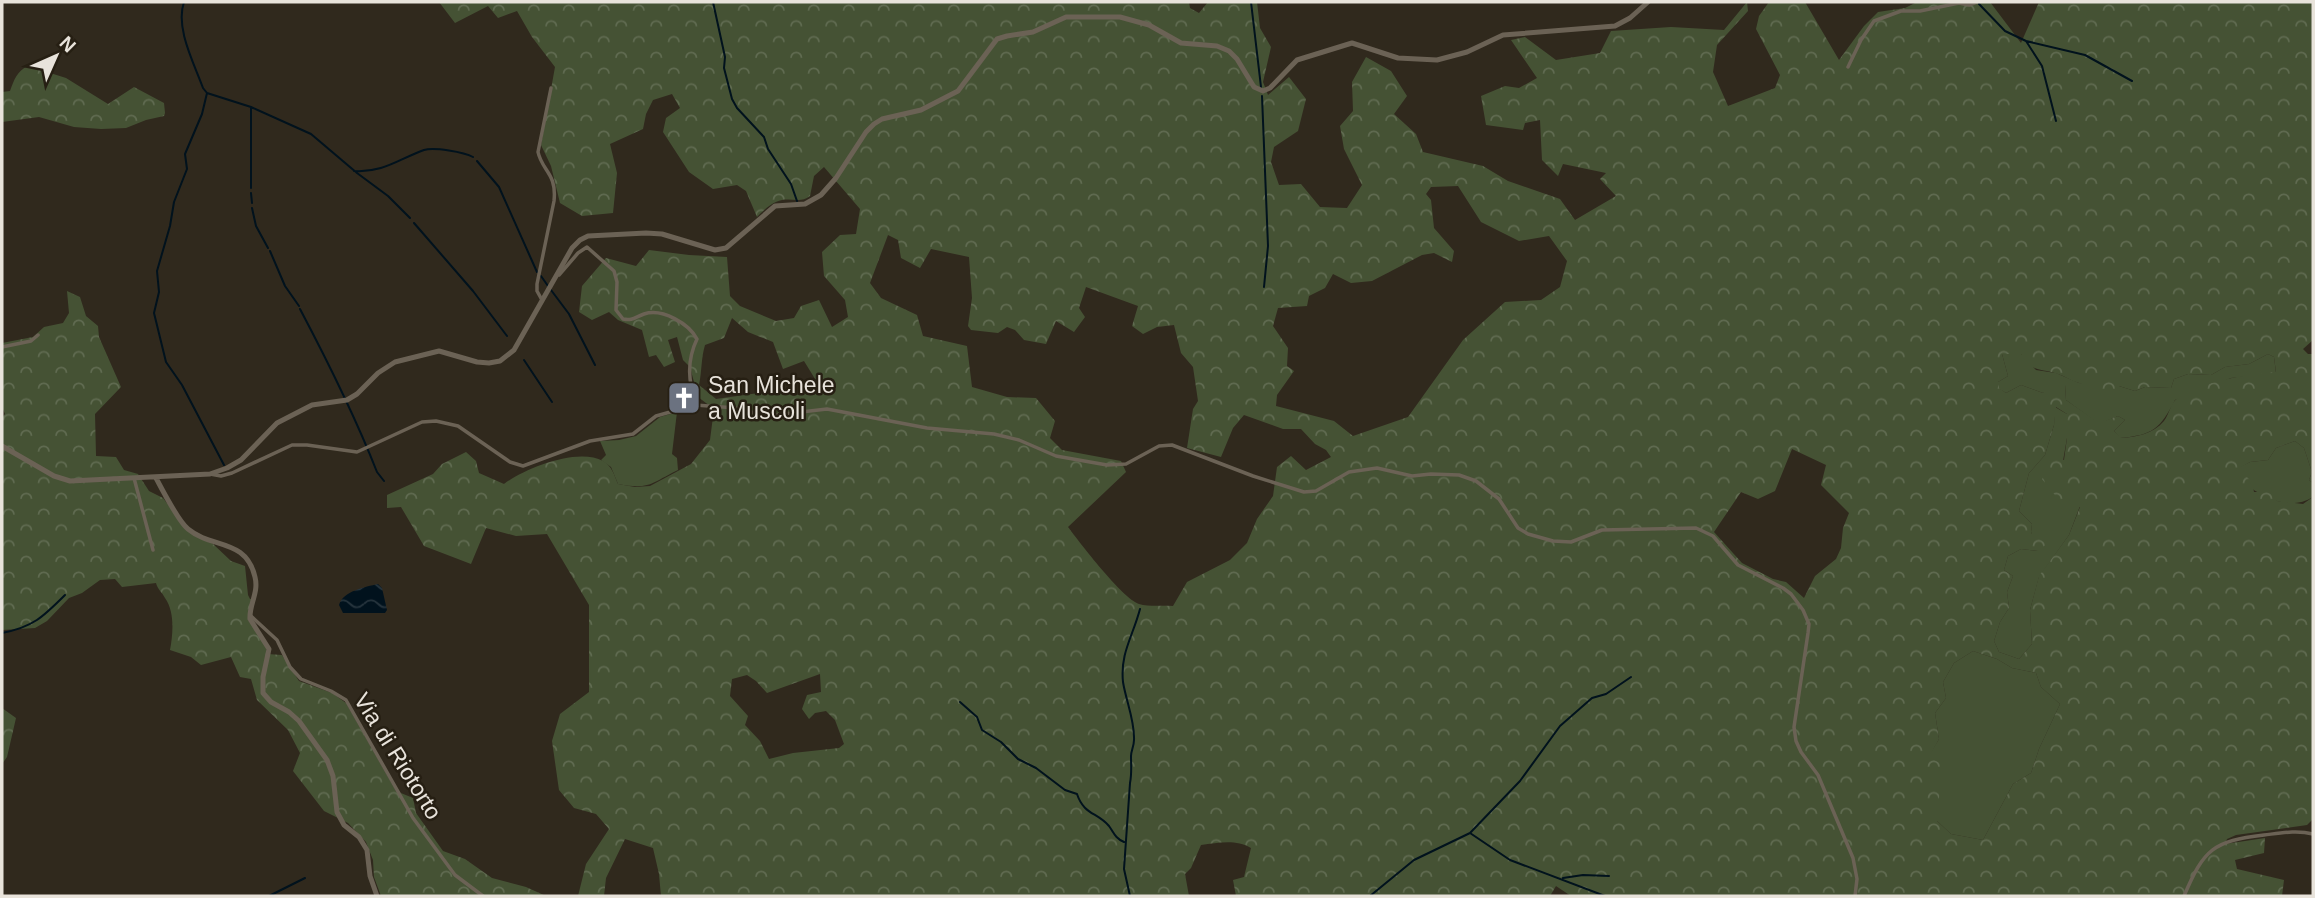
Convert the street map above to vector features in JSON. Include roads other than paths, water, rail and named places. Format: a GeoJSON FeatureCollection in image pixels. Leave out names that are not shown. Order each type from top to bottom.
{"type":"FeatureCollection","features":[{"type":"Feature","properties":{"kind":"main road"},"geometry":{"type":"LineString","coordinates":[[2,446],[64,480],[210,474],[241,460],[275,424],[296,411],[317,404],[345,401],[389,365],[427,352],[443,351],[484,363],[500,360],[514,350],[574,246],[588,236],[652,233],[715,250],[726,248],[771,209],[782,205],[805,204],[825,191],[874,124],[921,110],[958,91],[997,39],[1034,32],[1066,17],[1120,17],[1149,25],[1187,45],[1207,44],[1223,48],[1233,55],[1254,87],[1263,91],[1270,88],[1297,60],[1346,44],[1358,44],[1398,58],[1437,60],[1467,52],[1503,36],[1615,26],[1636,14],[1648,2]]}},
{"type":"Feature","properties":{"kind":"main road"},"geometry":{"type":"LineString","coordinates":[[156,478],[186,527],[206,539],[237,549],[248,560],[257,588],[250,615],[252,623],[269,649],[263,677],[263,693],[271,702],[299,721],[327,761],[333,776],[339,817],[365,845],[370,859],[370,876],[377,896]]}},
{"type":"Feature","properties":{"kind":"street"},"geometry":{"type":"LineString","coordinates":[[1848,67],[1874,20],[1901,10],[1920,11],[1977,2]]}},
{"type":"Feature","properties":{"kind":"street"},"geometry":{"type":"LineString","coordinates":[[542,300],[537,291],[538,273],[555,197],[552,177],[538,155],[551,88]]}},
{"type":"Feature","properties":{"kind":"street"},"geometry":{"type":"LineString","coordinates":[[551,285],[578,253],[587,247],[614,271],[617,282],[616,310],[623,319],[636,319],[644,314],[652,314],[684,324],[697,339],[689,362],[695,405]]}},
{"type":"Feature","properties":{"kind":"street"},"geometry":{"type":"LineString","coordinates":[[2,347],[30,341],[38,335]]}},
{"type":"Feature","properties":{"kind":"street"},"geometry":{"type":"LineString","coordinates":[[210,474],[221,476],[232,473],[292,445],[352,452],[367,449],[412,425],[436,421],[458,426],[516,465],[530,466],[590,441],[633,434],[656,416],[695,405],[736,408],[767,416],[827,409],[927,428],[994,434],[1019,440],[1056,456],[1107,465],[1126,464],[1154,448],[1172,445],[1276,485],[1304,492],[1316,491],[1349,471],[1377,468],[1412,476],[1459,475],[1476,481],[1492,492],[1504,503],[1518,528],[1528,534],[1553,541],[1571,542],[1602,530],[1696,528],[1713,536],[1738,565],[1783,587],[1803,610],[1809,624],[1794,727],[1796,741],[1818,775],[1853,858],[1857,879],[1855,896]]}},
{"type":"Feature","properties":{"kind":"street"},"geometry":{"type":"LineString","coordinates":[[134,478],[153,550]]}},
{"type":"Feature","properties":{"kind":"street","name":"Via di Riotorto"},"geometry":{"type":"LineString","coordinates":[[250,615],[277,640],[290,667],[300,679],[346,700],[412,818],[454,875],[483,896]]}},
{"type":"Feature","properties":{"kind":"street"},"geometry":{"type":"LineString","coordinates":[[2184,896],[2199,864],[2217,845],[2291,832],[2313,834]]}},
{"type":"Feature","properties":{"kind":"water"},"geometry":{"type":"Polygon","coordinates":[[[378,584],[382,588],[387,610],[385,613],[343,613],[339,605],[345,596],[355,590],[378,584]]]}},
{"type":"Feature","properties":{"kind":"waterway"},"geometry":{"type":"LineString","coordinates":[[184,2],[184,34],[207,93],[251,107],[311,134],[388,196],[410,218]]}},
{"type":"Feature","properties":{"kind":"waterway"},"geometry":{"type":"LineString","coordinates":[[713,2],[732,99],[764,137],[768,149],[791,184],[797,201]]}},
{"type":"Feature","properties":{"kind":"waterway"},"geometry":{"type":"LineString","coordinates":[[1251,2],[1261,87]]}},
{"type":"Feature","properties":{"kind":"waterway"},"geometry":{"type":"LineString","coordinates":[[1979,4],[2005,31],[2026,41],[2042,66],[2056,121]]}},
{"type":"Feature","properties":{"kind":"waterway"},"geometry":{"type":"LineString","coordinates":[[2026,41],[2085,55],[2132,81]]}},
{"type":"Feature","properties":{"kind":"waterway"},"geometry":{"type":"LineString","coordinates":[[207,93],[202,114],[185,154],[187,169],[174,202],[157,271],[159,292],[154,313],[166,362],[182,385],[224,465]]}},
{"type":"Feature","properties":{"kind":"waterway"},"geometry":{"type":"LineString","coordinates":[[1262,96],[1268,246],[1264,287]]}},
{"type":"Feature","properties":{"kind":"waterway"},"geometry":{"type":"LineString","coordinates":[[251,108],[251,188]]}},
{"type":"Feature","properties":{"kind":"waterway"},"geometry":{"type":"LineString","coordinates":[[354,171],[382,168],[429,149],[449,150],[473,157]]}},
{"type":"Feature","properties":{"kind":"waterway"},"geometry":{"type":"LineString","coordinates":[[477,161],[499,187],[537,272]]}},
{"type":"Feature","properties":{"kind":"waterway"},"geometry":{"type":"LineString","coordinates":[[251,193],[252,203]]}},
{"type":"Feature","properties":{"kind":"waterway"},"geometry":{"type":"LineString","coordinates":[[252,208],[256,226],[268,248]]}},
{"type":"Feature","properties":{"kind":"waterway"},"geometry":{"type":"LineString","coordinates":[[414,223],[473,291],[507,336]]}},
{"type":"Feature","properties":{"kind":"waterway"},"geometry":{"type":"LineString","coordinates":[[270,251],[285,286],[299,306]]}},
{"type":"Feature","properties":{"kind":"waterway"},"geometry":{"type":"LineString","coordinates":[[541,276],[548,286]]}},
{"type":"Feature","properties":{"kind":"waterway"},"geometry":{"type":"LineString","coordinates":[[551,290],[569,314],[595,365]]}},
{"type":"Feature","properties":{"kind":"waterway"},"geometry":{"type":"LineString","coordinates":[[300,309],[341,389],[377,472],[384,481]]}},
{"type":"Feature","properties":{"kind":"waterway"},"geometry":{"type":"LineString","coordinates":[[524,360],[552,402]]}},
{"type":"Feature","properties":{"kind":"waterway"},"geometry":{"type":"LineString","coordinates":[[2,633],[22,628],[37,620],[65,595]]}},
{"type":"Feature","properties":{"kind":"waterway"},"geometry":{"type":"LineString","coordinates":[[1130,896],[1124,869],[1134,733],[1123,682],[1123,662],[1140,609]]}},
{"type":"Feature","properties":{"kind":"waterway"},"geometry":{"type":"LineString","coordinates":[[1370,896],[1414,860],[1470,833],[1520,781],[1560,726],[1592,698],[1606,694],[1631,677]]}},
{"type":"Feature","properties":{"kind":"waterway"},"geometry":{"type":"LineString","coordinates":[[960,702],[977,717],[982,730],[1001,742],[1018,759],[1036,768],[1065,790],[1077,794],[1083,806],[1104,821],[1124,842]]}},
{"type":"Feature","properties":{"kind":"waterway"},"geometry":{"type":"LineString","coordinates":[[1470,833],[1510,860],[1605,896]]}},
{"type":"Feature","properties":{"kind":"waterway"},"geometry":{"type":"LineString","coordinates":[[1563,878],[1583,875],[1609,876]]}},
{"type":"Feature","properties":{"kind":"waterway"},"geometry":{"type":"LineString","coordinates":[[269,896],[305,878]]}},
{"type":"Feature","properties":{"kind":"place","name":"San Michele a Muscoli"},"geometry":{"type":"Point","coordinates":[684,398]}}]}
